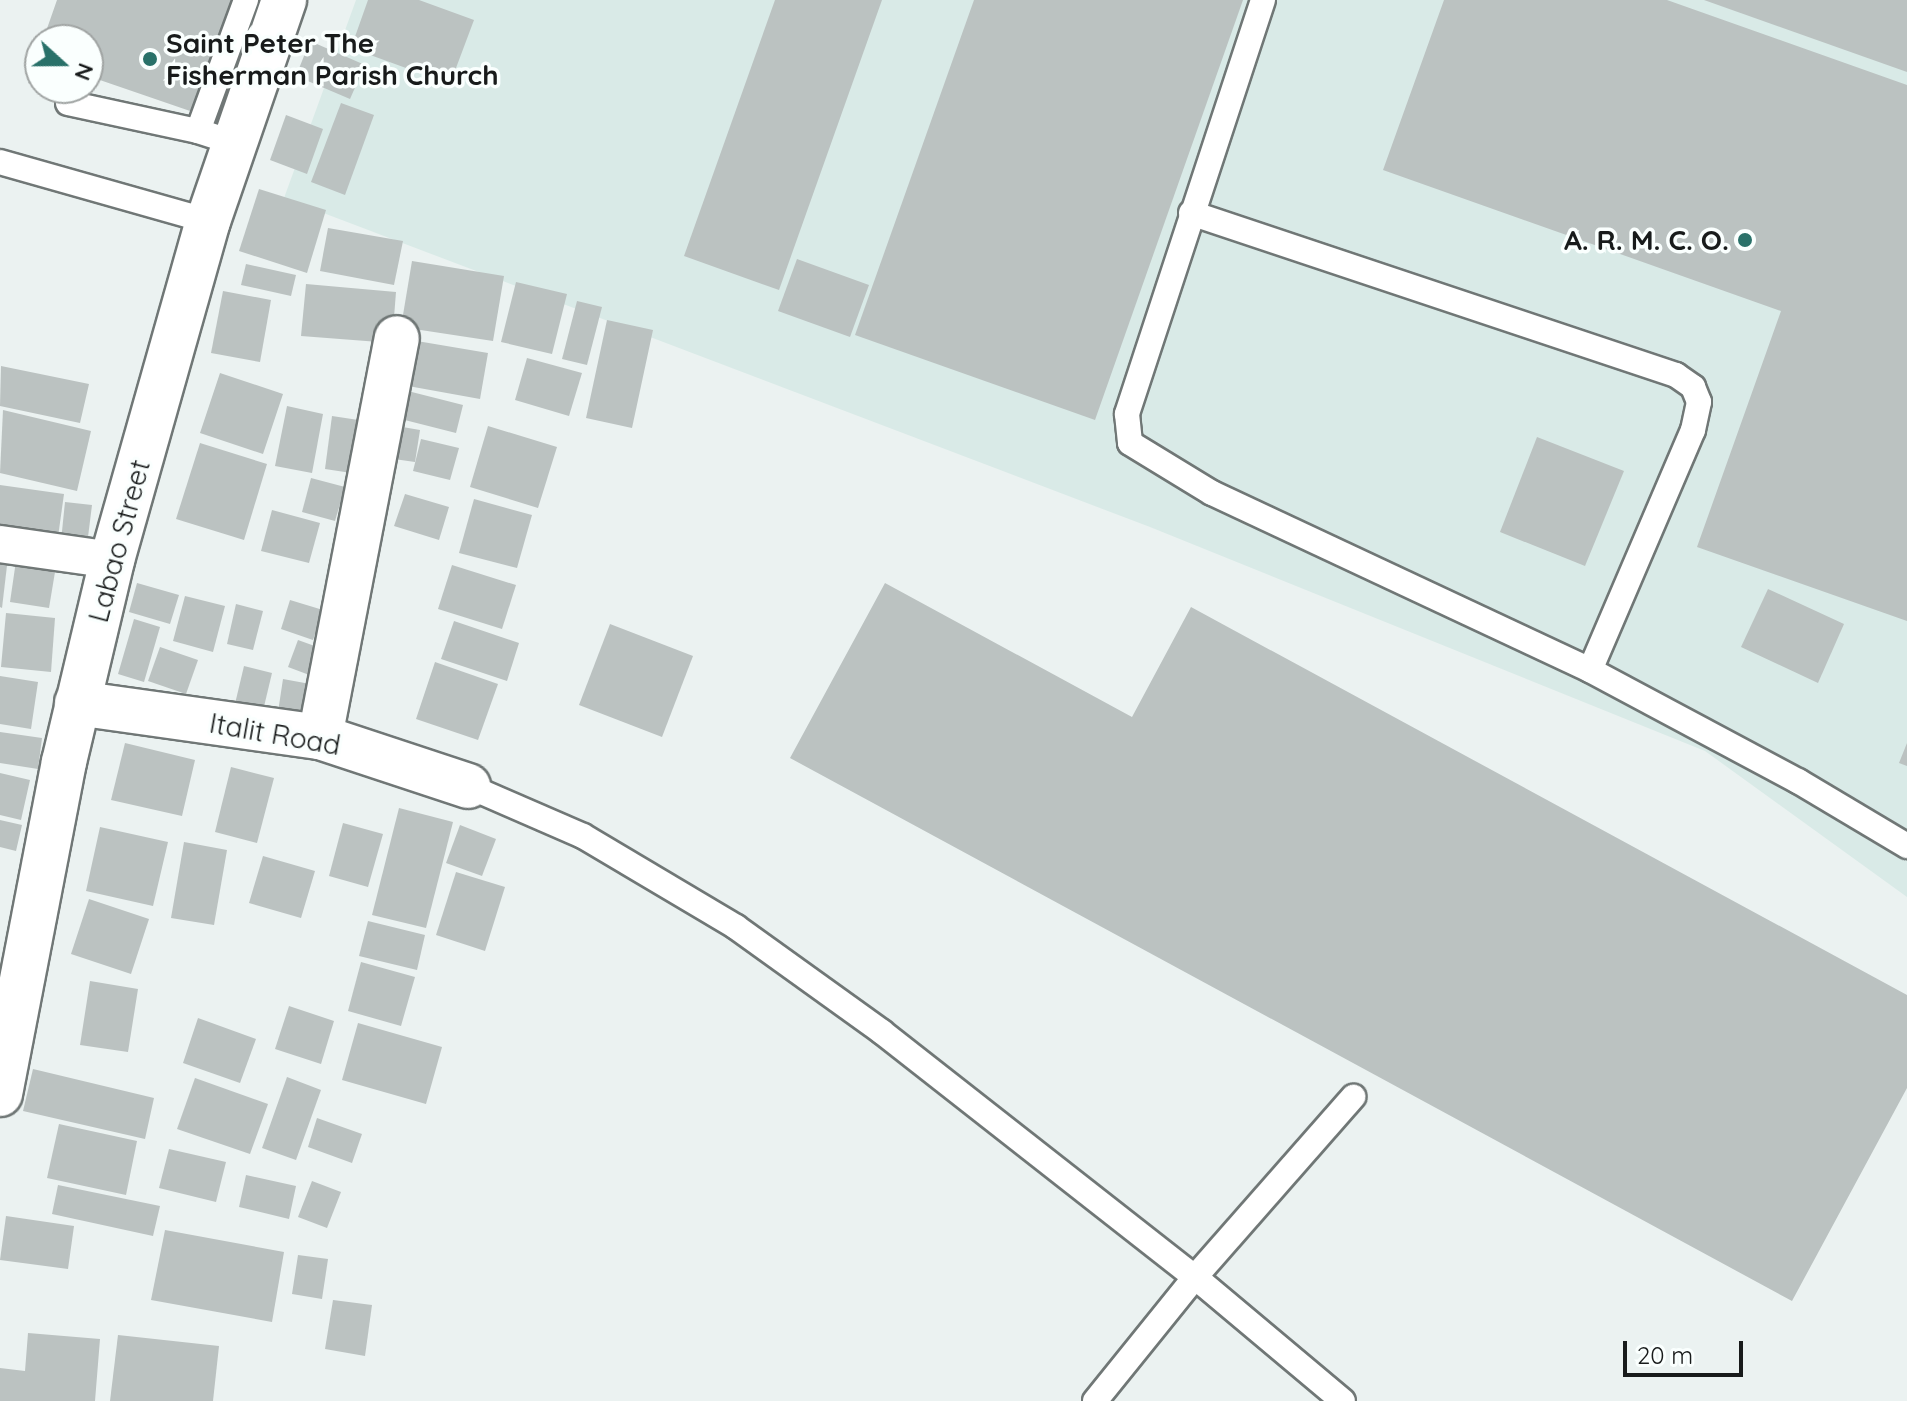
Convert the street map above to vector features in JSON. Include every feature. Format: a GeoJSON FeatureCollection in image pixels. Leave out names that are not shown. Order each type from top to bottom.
{"type":"FeatureCollection","features":[{"type":"Feature","properties":{"kind":"main road","name":"Labao Street"},"geometry":{"type":"LineString","coordinates":[[0,1094],[77,703],[112,560],[208,221],[216,137],[284,0]]}},
{"type":"Feature","properties":{"kind":"main road"},"geometry":{"type":"LineString","coordinates":[[320,737],[397,338]]}},
{"type":"Feature","properties":{"kind":"main road","name":"Italit Road"},"geometry":{"type":"LineString","coordinates":[[77,703],[320,737],[468,786]]}},
{"type":"Feature","properties":{"kind":"street"},"geometry":{"type":"LineString","coordinates":[[0,544],[112,560]]}},
{"type":"Feature","properties":{"kind":"lane"},"geometry":{"type":"LineString","coordinates":[[72,104],[216,137],[246,0]]}},
{"type":"Feature","properties":{"kind":"lane"},"geometry":{"type":"LineString","coordinates":[[1263,0],[1127,414],[1130,443],[1212,493],[1590,670],[1798,781],[1907,846]]}},
{"type":"Feature","properties":{"kind":"lane"},"geometry":{"type":"LineString","coordinates":[[0,162],[208,221]]}},
{"type":"Feature","properties":{"kind":"lane"},"geometry":{"type":"LineString","coordinates":[[1191,213],[1676,375],[1693,387],[1699,402],[1693,430],[1590,670]]}},
{"type":"Feature","properties":{"kind":"lane"},"geometry":{"type":"LineString","coordinates":[[468,786],[583,836],[736,927],[882,1032],[1195,1277],[1343,1401]]}},
{"type":"Feature","properties":{"kind":"lane"},"geometry":{"type":"LineString","coordinates":[[1095,1401],[1195,1277],[1353,1097]]}},
{"type":"Feature","properties":{"kind":"shaded area"},"geometry":{"type":"Polygon","coordinates":[[[356,0],[1907,0],[1907,897],[1705,751],[1150,527],[284,198],[356,0]]]}},
{"type":"Feature","properties":{"kind":"building","name":"Saint Peter The Fisherman Parish Church"},"geometry":{"type":"Polygon","coordinates":[[[57,0],[232,0],[193,112],[104,81],[104,24],[49,24],[57,0]]]}},
{"type":"Feature","properties":{"kind":"building"},"geometry":{"type":"Polygon","coordinates":[[[368,0],[419,0],[474,20],[450,84],[351,48],[368,0]]]}},
{"type":"Feature","properties":{"kind":"building"},"geometry":{"type":"Polygon","coordinates":[[[775,0],[882,0],[779,290],[684,256],[775,0]]]}},
{"type":"Feature","properties":{"kind":"building"},"geometry":{"type":"Polygon","coordinates":[[[974,0],[1243,0],[1095,420],[855,335],[974,0]]]}},
{"type":"Feature","properties":{"kind":"building","name":"A. R. M. C. O."},"geometry":{"type":"Polygon","coordinates":[[[1444,0],[1667,0],[1907,85],[1907,621],[1697,547],[1781,311],[1383,170],[1444,0]]]}},
{"type":"Feature","properties":{"kind":"building"},"geometry":{"type":"Polygon","coordinates":[[[1704,0],[1907,0],[1907,72],[1704,0]]]}},
{"type":"Feature","properties":{"kind":"building"},"geometry":{"type":"Polygon","coordinates":[[[310,41],[365,65],[350,99],[296,76],[310,41]]]}},
{"type":"Feature","properties":{"kind":"building"},"geometry":{"type":"Polygon","coordinates":[[[341,103],[374,115],[345,195],[311,182],[341,103]]]}},
{"type":"Feature","properties":{"kind":"building"},"geometry":{"type":"Polygon","coordinates":[[[286,115],[323,129],[307,174],[270,160],[286,115]]]}},
{"type":"Feature","properties":{"kind":"building"},"geometry":{"type":"Polygon","coordinates":[[[259,189],[326,210],[307,273],[239,251],[259,189]]]}},
{"type":"Feature","properties":{"kind":"building"},"geometry":{"type":"Polygon","coordinates":[[[328,228],[403,241],[394,285],[320,271],[328,228]]]}},
{"type":"Feature","properties":{"kind":"building"},"geometry":{"type":"Polygon","coordinates":[[[797,259],[869,285],[850,337],[778,311],[797,259]]]}},
{"type":"Feature","properties":{"kind":"building"},"geometry":{"type":"Polygon","coordinates":[[[412,261],[504,276],[493,341],[401,327],[412,261]]]}},
{"type":"Feature","properties":{"kind":"building"},"geometry":{"type":"Polygon","coordinates":[[[246,264],[296,275],[291,296],[241,285],[246,264]]]}},
{"type":"Feature","properties":{"kind":"building"},"geometry":{"type":"Polygon","coordinates":[[[516,282],[567,294],[552,354],[501,342],[516,282]]]}},
{"type":"Feature","properties":{"kind":"building"},"geometry":{"type":"Polygon","coordinates":[[[306,284],[396,292],[392,343],[301,336],[306,284]]]}},
{"type":"Feature","properties":{"kind":"building"},"geometry":{"type":"Polygon","coordinates":[[[223,291],[271,300],[260,362],[211,353],[223,291]]]}},
{"type":"Feature","properties":{"kind":"building"},"geometry":{"type":"Polygon","coordinates":[[[577,301],[602,307],[587,365],[562,359],[577,301]]]}},
{"type":"Feature","properties":{"kind":"building"},"geometry":{"type":"Polygon","coordinates":[[[607,320],[653,330],[632,428],[586,418],[607,320]]]}},
{"type":"Feature","properties":{"kind":"building"},"geometry":{"type":"Polygon","coordinates":[[[405,339],[488,353],[480,399],[397,384],[405,339]]]}},
{"type":"Feature","properties":{"kind":"building"},"geometry":{"type":"Polygon","coordinates":[[[527,358],[582,373],[569,416],[515,400],[527,358]]]}},
{"type":"Feature","properties":{"kind":"building"},"geometry":{"type":"Polygon","coordinates":[[[1,366],[89,384],[80,423],[0,406],[1,366]]]}},
{"type":"Feature","properties":{"kind":"building"},"geometry":{"type":"Polygon","coordinates":[[[220,373],[283,394],[263,454],[200,433],[220,373]]]}},
{"type":"Feature","properties":{"kind":"building"},"geometry":{"type":"Polygon","coordinates":[[[396,388],[463,405],[456,433],[389,416],[396,388]]]}},
{"type":"Feature","properties":{"kind":"building"},"geometry":{"type":"Polygon","coordinates":[[[287,406],[323,414],[312,473],[275,466],[287,406]]]}},
{"type":"Feature","properties":{"kind":"building"},"geometry":{"type":"Polygon","coordinates":[[[3,410],[91,431],[77,491],[0,473],[3,410]]]}},
{"type":"Feature","properties":{"kind":"building"},"geometry":{"type":"Polygon","coordinates":[[[332,416],[365,421],[358,474],[325,469],[332,416]]]}},
{"type":"Feature","properties":{"kind":"building"},"geometry":{"type":"Polygon","coordinates":[[[385,424],[420,430],[415,462],[380,457],[385,424]]]}},
{"type":"Feature","properties":{"kind":"building"},"geometry":{"type":"Polygon","coordinates":[[[488,426],[557,447],[538,508],[470,487],[488,426]]]}},
{"type":"Feature","properties":{"kind":"building"},"geometry":{"type":"Polygon","coordinates":[[[1537,437],[1624,471],[1585,566],[1500,532],[1537,437]]]}},
{"type":"Feature","properties":{"kind":"building"},"geometry":{"type":"Polygon","coordinates":[[[421,439],[459,448],[450,480],[413,471],[421,439]]]}},
{"type":"Feature","properties":{"kind":"building"},"geometry":{"type":"Polygon","coordinates":[[[200,443],[267,464],[244,540],[176,519],[200,443]]]}},
{"type":"Feature","properties":{"kind":"building"},"geometry":{"type":"Polygon","coordinates":[[[311,478],[345,487],[335,521],[302,512],[311,478]]]}},
{"type":"Feature","properties":{"kind":"building"},"geometry":{"type":"Polygon","coordinates":[[[0,485],[64,494],[57,544],[0,535],[0,485]]]}},
{"type":"Feature","properties":{"kind":"building"},"geometry":{"type":"Polygon","coordinates":[[[405,494],[449,507],[439,540],[394,526],[405,494]]]}},
{"type":"Feature","properties":{"kind":"building"},"geometry":{"type":"Polygon","coordinates":[[[474,499],[532,515],[517,568],[459,553],[474,499]]]}},
{"type":"Feature","properties":{"kind":"building"},"geometry":{"type":"Polygon","coordinates":[[[65,502],[92,505],[87,545],[61,541],[65,502]]]}},
{"type":"Feature","properties":{"kind":"building"},"geometry":{"type":"Polygon","coordinates":[[[272,510],[320,523],[309,563],[261,551],[272,510]]]}},
{"type":"Feature","properties":{"kind":"building"},"geometry":{"type":"Polygon","coordinates":[[[17,554],[57,560],[49,608],[10,602],[17,554]]]}},
{"type":"Feature","properties":{"kind":"building"},"geometry":{"type":"Polygon","coordinates":[[[0,556],[8,557],[2,608],[0,607],[0,556]]]}},
{"type":"Feature","properties":{"kind":"building"},"geometry":{"type":"Polygon","coordinates":[[[452,565],[516,585],[502,629],[438,609],[452,565]]]}},
{"type":"Feature","properties":{"kind":"building"},"geometry":{"type":"Polygon","coordinates":[[[137,583],[179,595],[170,624],[129,612],[137,583]]]}},
{"type":"Feature","properties":{"kind":"building"},"geometry":{"type":"Polygon","coordinates":[[[885,583],[1132,717],[1191,607],[1907,995],[1907,1088],[1792,1301],[790,758],[885,583]]]}},
{"type":"Feature","properties":{"kind":"building"},"geometry":{"type":"Polygon","coordinates":[[[1768,589],[1844,624],[1818,683],[1741,647],[1768,589]]]}},
{"type":"Feature","properties":{"kind":"building"},"geometry":{"type":"Polygon","coordinates":[[[185,596],[225,606],[213,652],[173,641],[185,596]]]}},
{"type":"Feature","properties":{"kind":"building"},"geometry":{"type":"Polygon","coordinates":[[[290,600],[323,610],[313,640],[281,629],[290,600]]]}},
{"type":"Feature","properties":{"kind":"building"},"geometry":{"type":"Polygon","coordinates":[[[236,604],[263,611],[253,650],[227,644],[236,604]]]}},
{"type":"Feature","properties":{"kind":"building"},"geometry":{"type":"Polygon","coordinates":[[[6,613],[55,618],[51,672],[1,667],[6,613]]]}},
{"type":"Feature","properties":{"kind":"building"},"geometry":{"type":"Polygon","coordinates":[[[134,619],[160,627],[144,682],[118,674],[134,619]]]}},
{"type":"Feature","properties":{"kind":"building"},"geometry":{"type":"Polygon","coordinates":[[[454,621],[519,643],[507,681],[441,659],[454,621]]]}},
{"type":"Feature","properties":{"kind":"building"},"geometry":{"type":"Polygon","coordinates":[[[610,624],[693,656],[662,737],[579,705],[610,624]]]}},
{"type":"Feature","properties":{"kind":"building"},"geometry":{"type":"Polygon","coordinates":[[[298,640],[323,649],[312,676],[288,667],[298,640]]]}},
{"type":"Feature","properties":{"kind":"building"},"geometry":{"type":"Polygon","coordinates":[[[160,647],[198,660],[186,694],[148,681],[160,647]]]}},
{"type":"Feature","properties":{"kind":"building"},"geometry":{"type":"Polygon","coordinates":[[[435,662],[498,684],[478,740],[416,719],[435,662]]]}},
{"type":"Feature","properties":{"kind":"building"},"geometry":{"type":"Polygon","coordinates":[[[244,666],[272,673],[262,715],[234,708],[244,666]]]}},
{"type":"Feature","properties":{"kind":"building"},"geometry":{"type":"Polygon","coordinates":[[[0,676],[38,682],[31,729],[0,724],[0,676]]]}},
{"type":"Feature","properties":{"kind":"building"},"geometry":{"type":"Polygon","coordinates":[[[283,679],[321,686],[316,719],[278,712],[283,679]]]}},
{"type":"Feature","properties":{"kind":"building"},"geometry":{"type":"Polygon","coordinates":[[[0,732],[42,738],[38,769],[0,763],[0,732]]]}},
{"type":"Feature","properties":{"kind":"building"},"geometry":{"type":"Polygon","coordinates":[[[125,743],[195,760],[182,816],[111,800],[125,743]]]}},
{"type":"Feature","properties":{"kind":"building"},"geometry":{"type":"Polygon","coordinates":[[[1907,743],[1907,766],[1899,763],[1907,743]]]}},
{"type":"Feature","properties":{"kind":"building"},"geometry":{"type":"Polygon","coordinates":[[[231,767],[274,778],[257,843],[215,832],[231,767]]]}},
{"type":"Feature","properties":{"kind":"building"},"geometry":{"type":"Polygon","coordinates":[[[0,773],[30,780],[21,820],[0,815],[0,773]]]}},
{"type":"Feature","properties":{"kind":"building"},"geometry":{"type":"Polygon","coordinates":[[[399,808],[453,822],[426,928],[372,915],[399,808]]]}},
{"type":"Feature","properties":{"kind":"building"},"geometry":{"type":"Polygon","coordinates":[[[0,820],[22,825],[16,851],[0,847],[0,820]]]}},
{"type":"Feature","properties":{"kind":"building"},"geometry":{"type":"Polygon","coordinates":[[[343,823],[383,834],[368,887],[329,876],[343,823]]]}},
{"type":"Feature","properties":{"kind":"building"},"geometry":{"type":"Polygon","coordinates":[[[460,825],[496,839],[482,876],[446,863],[460,825]]]}},
{"type":"Feature","properties":{"kind":"building"},"geometry":{"type":"Polygon","coordinates":[[[100,827],[168,842],[153,906],[86,891],[100,827]]]}},
{"type":"Feature","properties":{"kind":"building"},"geometry":{"type":"Polygon","coordinates":[[[184,842],[227,850],[214,925],[171,918],[184,842]]]}},
{"type":"Feature","properties":{"kind":"building"},"geometry":{"type":"Polygon","coordinates":[[[263,856],[315,871],[301,918],[249,903],[263,856]]]}},
{"type":"Feature","properties":{"kind":"building"},"geometry":{"type":"Polygon","coordinates":[[[456,872],[505,887],[485,951],[436,935],[456,872]]]}},
{"type":"Feature","properties":{"kind":"building"},"geometry":{"type":"Polygon","coordinates":[[[89,899],[149,919],[131,974],[71,954],[89,899]]]}},
{"type":"Feature","properties":{"kind":"building"},"geometry":{"type":"Polygon","coordinates":[[[368,921],[425,935],[417,970],[359,956],[368,921]]]}},
{"type":"Feature","properties":{"kind":"building"},"geometry":{"type":"Polygon","coordinates":[[[361,962],[415,977],[401,1026],[348,1011],[361,962]]]}},
{"type":"Feature","properties":{"kind":"building"},"geometry":{"type":"Polygon","coordinates":[[[90,981],[138,989],[128,1052],[80,1045],[90,981]]]}},
{"type":"Feature","properties":{"kind":"building"},"geometry":{"type":"Polygon","coordinates":[[[289,1006],[334,1021],[321,1064],[275,1049],[289,1006]]]}},
{"type":"Feature","properties":{"kind":"building"},"geometry":{"type":"Polygon","coordinates":[[[198,1018],[256,1039],[240,1083],[183,1063],[198,1018]]]}},
{"type":"Feature","properties":{"kind":"building"},"geometry":{"type":"Polygon","coordinates":[[[358,1023],[442,1047],[426,1104],[342,1080],[358,1023]]]}},
{"type":"Feature","properties":{"kind":"building"},"geometry":{"type":"Polygon","coordinates":[[[33,1069],[154,1098],[145,1139],[23,1111],[33,1069]]]}},
{"type":"Feature","properties":{"kind":"building"},"geometry":{"type":"Polygon","coordinates":[[[287,1077],[321,1090],[296,1160],[262,1148],[287,1077]]]}},
{"type":"Feature","properties":{"kind":"building"},"geometry":{"type":"Polygon","coordinates":[[[195,1078],[268,1104],[250,1154],[177,1129],[195,1078]]]}},
{"type":"Feature","properties":{"kind":"building"},"geometry":{"type":"Polygon","coordinates":[[[317,1118],[362,1134],[352,1163],[308,1147],[317,1118]]]}},
{"type":"Feature","properties":{"kind":"building"},"geometry":{"type":"Polygon","coordinates":[[[59,1124],[137,1141],[126,1195],[47,1178],[59,1124]]]}},
{"type":"Feature","properties":{"kind":"building"},"geometry":{"type":"Polygon","coordinates":[[[169,1149],[226,1162],[216,1202],[159,1188],[169,1149]]]}},
{"type":"Feature","properties":{"kind":"building"},"geometry":{"type":"Polygon","coordinates":[[[246,1175],[296,1186],[289,1219],[239,1207],[246,1175]]]}},
{"type":"Feature","properties":{"kind":"building"},"geometry":{"type":"Polygon","coordinates":[[[312,1181],[341,1192],[327,1228],[298,1217],[312,1181]]]}},
{"type":"Feature","properties":{"kind":"building"},"geometry":{"type":"Polygon","coordinates":[[[58,1185],[160,1206],[153,1236],[52,1214],[58,1185]]]}},
{"type":"Feature","properties":{"kind":"building"},"geometry":{"type":"Polygon","coordinates":[[[6,1216],[74,1226],[68,1269],[0,1260],[6,1216]]]}},
{"type":"Feature","properties":{"kind":"building"},"geometry":{"type":"Polygon","coordinates":[[[165,1230],[284,1252],[272,1322],[151,1300],[165,1230]]]}},
{"type":"Feature","properties":{"kind":"building"},"geometry":{"type":"Polygon","coordinates":[[[298,1255],[328,1259],[322,1299],[292,1294],[298,1255]]]}},
{"type":"Feature","properties":{"kind":"building"},"geometry":{"type":"Polygon","coordinates":[[[333,1300],[372,1305],[365,1356],[325,1349],[333,1300]]]}},
{"type":"Feature","properties":{"kind":"building"},"geometry":{"type":"Polygon","coordinates":[[[28,1333],[100,1339],[95,1401],[0,1401],[0,1368],[25,1371],[28,1333]]]}},
{"type":"Feature","properties":{"kind":"building"},"geometry":{"type":"Polygon","coordinates":[[[118,1335],[219,1346],[213,1401],[110,1401],[118,1335]]]}},
{"type":"Feature","properties":{"kind":"place","name":"Saint Peter The Fisherman Parish Church"},"geometry":{"type":"Point","coordinates":[150,59]}},
{"type":"Feature","properties":{"kind":"place","name":"A. R. M. C. O."},"geometry":{"type":"Point","coordinates":[1745,240]}}]}
